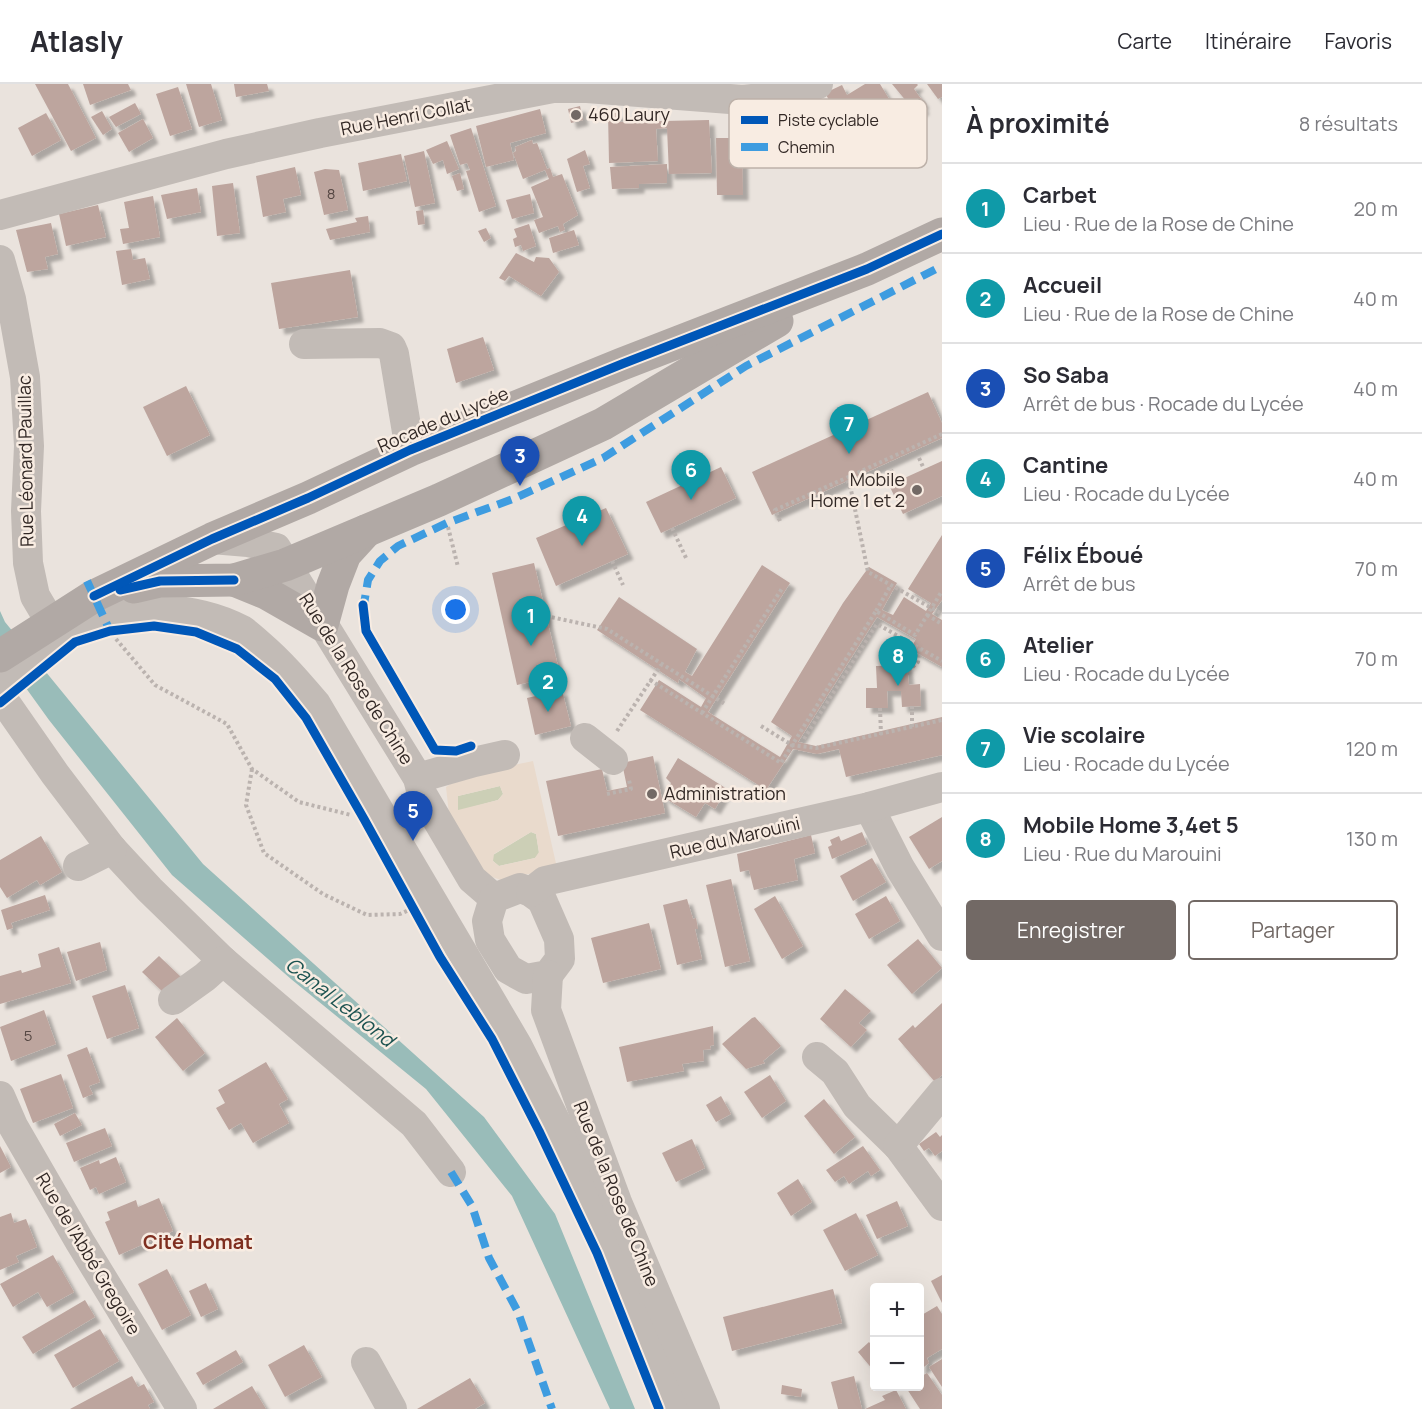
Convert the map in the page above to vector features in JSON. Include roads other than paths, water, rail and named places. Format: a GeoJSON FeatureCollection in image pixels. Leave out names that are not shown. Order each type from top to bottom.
{"type":"FeatureCollection","features":[{"type":"Feature","properties":{"kind":"main road","name":"Rocade du Lycée"},"geometry":{"type":"LineString","coordinates":[[1,679],[45,633],[94,596],[212,539],[308,498],[410,450],[622,364],[867,269],[942,234]]}},
{"type":"Feature","properties":{"kind":"main road","name":"Rocade du Lycée"},"geometry":{"type":"LineString","coordinates":[[94,596],[160,581],[234,580],[281,556],[368,528],[439,500],[603,424],[867,269]]}},
{"type":"Feature","properties":{"kind":"main road"},"geometry":{"type":"LineString","coordinates":[[234,580],[266,593],[322,625],[333,585],[345,554],[368,528]]}},
{"type":"Feature","properties":{"kind":"street","name":"Rue Henri Collat"},"geometry":{"type":"LineString","coordinates":[[0,215],[226,154],[551,86],[701,91],[758,99],[787,95],[818,84]]}},
{"type":"Feature","properties":{"kind":"street","name":"Rue Léonard Pauillac"},"geometry":{"type":"LineString","coordinates":[[0,260],[11,299],[25,377],[29,446],[26,511],[28,563],[34,596],[45,633]]}},
{"type":"Feature","properties":{"kind":"street"},"geometry":{"type":"LineString","coordinates":[[304,344],[380,343],[391,347],[410,450]]}},
{"type":"Feature","properties":{"kind":"street"},"geometry":{"type":"LineString","coordinates":[[212,539],[248,542],[281,556],[308,498]]}},
{"type":"Feature","properties":{"kind":"street","name":"Rue de la Rose de Chine"},"geometry":{"type":"LineString","coordinates":[[281,556],[418,778],[422,794],[472,879],[494,898]]}},
{"type":"Feature","properties":{"kind":"street"},"geometry":{"type":"LineString","coordinates":[[45,633],[78,625],[103,615],[145,609],[199,614],[243,631],[282,663],[309,696],[517,1045],[559,1128],[607,1237],[677,1409]]}},
{"type":"Feature","properties":{"kind":"street"},"geometry":{"type":"LineString","coordinates":[[1,679],[55,774],[112,849],[150,890],[223,961],[414,1124],[451,1172]]}},
{"type":"Feature","properties":{"kind":"street"},"geometry":{"type":"LineString","coordinates":[[418,778],[460,765],[505,755]]}},
{"type":"Feature","properties":{"kind":"street","name":"Rue du Marouini"},"geometry":{"type":"LineString","coordinates":[[531,892],[545,881],[869,807],[942,787]]}},
{"type":"Feature","properties":{"kind":"street"},"geometry":{"type":"LineString","coordinates":[[869,807],[900,868],[942,936]]}},
{"type":"Feature","properties":{"kind":"street"},"geometry":{"type":"LineString","coordinates":[[78,866],[112,849]]}},
{"type":"Feature","properties":{"kind":"street"},"geometry":{"type":"LineString","coordinates":[[520,888],[531,892],[542,900],[559,939],[560,959],[548,975],[526,979],[508,969],[490,940],[487,921],[494,898],[520,888]]}},
{"type":"Feature","properties":{"kind":"street"},"geometry":{"type":"LineString","coordinates":[[173,1000],[223,961]]}},
{"type":"Feature","properties":{"kind":"street","name":"Rue de la Rose de Chine"},"geometry":{"type":"LineString","coordinates":[[548,975],[546,1010],[617,1202],[705,1409]]}},
{"type":"Feature","properties":{"kind":"street"},"geometry":{"type":"LineString","coordinates":[[817,1057],[835,1072],[857,1107],[898,1146],[942,1206]]}},
{"type":"Feature","properties":{"kind":"street"},"geometry":{"type":"LineString","coordinates":[[898,1146],[942,1093]]}},
{"type":"Feature","properties":{"kind":"street","name":"Rue de l'Abbé Gregoire"},"geometry":{"type":"LineString","coordinates":[[0,1096],[13,1126],[80,1242],[182,1409]]}},
{"type":"Feature","properties":{"kind":"street"},"geometry":{"type":"LineString","coordinates":[[366,1362],[392,1409]]}},
{"type":"Feature","properties":{"kind":"water","name":"Canal Leblond"},"geometry":{"type":"Polygon","coordinates":[[[0,611],[5,622],[203,864],[484,1117],[555,1214],[635,1409],[610,1409],[512,1196],[426,1089],[291,979],[172,875],[49,720],[0,652],[0,611]]]}},
{"type":"Feature","properties":{"kind":"place","name":"460 Laury"},"geometry":{"type":"Point","coordinates":[576,115]}},
{"type":"Feature","properties":{"kind":"place","name":"Vie scolaire"},"geometry":{"type":"Point","coordinates":[849,454]}},
{"type":"Feature","properties":{"kind":"place","name":"So Saba"},"geometry":{"type":"Point","coordinates":[520,486]}},
{"type":"Feature","properties":{"kind":"place","name":"Mobile Home 1 et 2"},"geometry":{"type":"Point","coordinates":[917,490]}},
{"type":"Feature","properties":{"kind":"place","name":"Atelier"},"geometry":{"type":"Point","coordinates":[691,500]}},
{"type":"Feature","properties":{"kind":"place","name":"Cantine"},"geometry":{"type":"Point","coordinates":[582,546]}},
{"type":"Feature","properties":{"kind":"place","name":"Carbet"},"geometry":{"type":"Point","coordinates":[531,646]}},
{"type":"Feature","properties":{"kind":"place","name":"Mobile Home 3,4et 5"},"geometry":{"type":"Point","coordinates":[898,686]}},
{"type":"Feature","properties":{"kind":"place","name":"Accueil"},"geometry":{"type":"Point","coordinates":[548,712]}},
{"type":"Feature","properties":{"kind":"place","name":"Administration"},"geometry":{"type":"Point","coordinates":[652,794]}},
{"type":"Feature","properties":{"kind":"place","name":"Félix Éboué"},"geometry":{"type":"Point","coordinates":[413,841]}},
{"type":"Feature","properties":{"kind":"district","name":"Cité Homat"},"geometry":{"type":"Point","coordinates":[198,1242]}}]}
